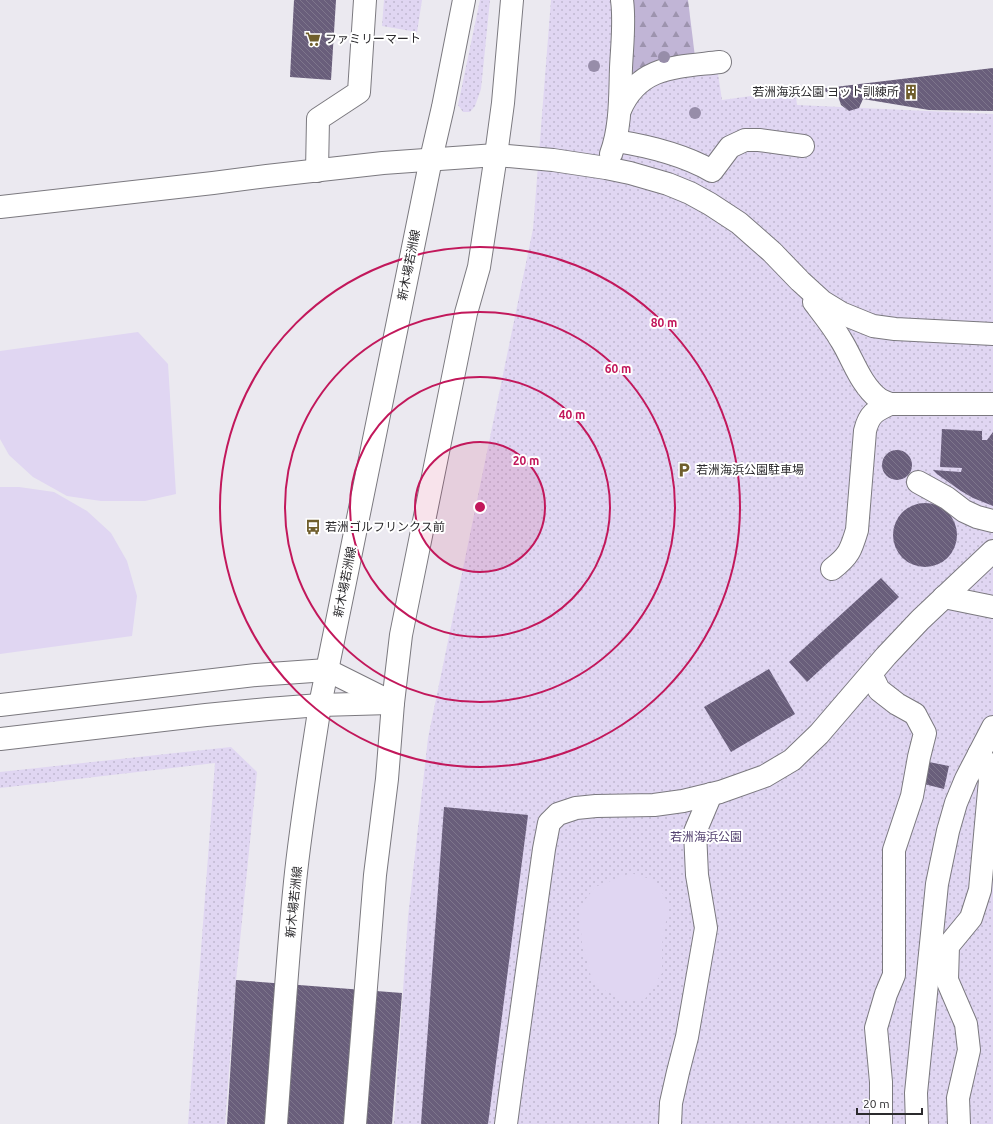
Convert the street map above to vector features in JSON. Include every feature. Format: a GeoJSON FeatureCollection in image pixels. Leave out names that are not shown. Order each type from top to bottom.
{"type":"FeatureCollection","features":[{"type":"Feature","properties":{"kind":"street"},"geometry":{"type":"LineString","coordinates":[[317,171],[318,119],[359,92],[365,0]]}},
{"type":"Feature","properties":{"kind":"street","name":"新木場若洲線"},"geometry":{"type":"LineString","coordinates":[[276,1124],[295,881],[320,705],[464,0]]}},
{"type":"Feature","properties":{"kind":"street"},"geometry":{"type":"LineString","coordinates":[[355,1124],[375,875],[387,779],[401,635],[466,314],[479,267],[503,103],[512,0]]}},
{"type":"Feature","properties":{"kind":"street"},"geometry":{"type":"LineString","coordinates":[[606,168],[616,141],[620,111],[624,17],[622,0]]}},
{"type":"Feature","properties":{"kind":"street"},"geometry":{"type":"LineString","coordinates":[[620,111],[627,96],[643,79],[651,75],[673,68],[720,62]]}},
{"type":"Feature","properties":{"kind":"street"},"geometry":{"type":"LineString","coordinates":[[616,141],[659,150],[712,171],[730,147],[745,140],[758,140],[803,146]]}},
{"type":"Feature","properties":{"kind":"street"},"geometry":{"type":"LineString","coordinates":[[0,207],[383,163],[496,155],[553,160],[630,173],[668,184],[690,193],[739,223],[772,252],[823,302],[841,314],[873,326],[895,329],[993,334]]}},
{"type":"Feature","properties":{"kind":"street"},"geometry":{"type":"LineString","coordinates":[[800,281],[846,348],[867,388],[880,399],[890,404]]}},
{"type":"Feature","properties":{"kind":"street"},"geometry":{"type":"LineString","coordinates":[[832,569],[848,554],[857,530],[865,431],[868,420],[876,410],[890,404],[993,404]]}},
{"type":"Feature","properties":{"kind":"street"},"geometry":{"type":"LineString","coordinates":[[918,482],[947,498],[964,511],[977,517],[993,521]]}},
{"type":"Feature","properties":{"kind":"street"},"geometry":{"type":"LineString","coordinates":[[506,1124],[544,849],[549,823],[558,814],[576,808],[596,806],[654,805],[682,801],[720,792],[765,776],[792,760],[819,734],[920,620],[993,551]]}},
{"type":"Feature","properties":{"kind":"street"},"geometry":{"type":"LineString","coordinates":[[944,598],[993,607]]}},
{"type":"Feature","properties":{"kind":"street"},"geometry":{"type":"LineString","coordinates":[[0,705],[256,675],[327,670],[394,703]]}},
{"type":"Feature","properties":{"kind":"street"},"geometry":{"type":"LineString","coordinates":[[871,674],[879,690],[897,704],[915,714],[925,733],[912,796],[894,850],[894,975],[886,994],[876,1028],[882,1124]]}},
{"type":"Feature","properties":{"kind":"street"},"geometry":{"type":"LineString","coordinates":[[0,739],[206,715],[320,705],[394,703]]}},
{"type":"Feature","properties":{"kind":"street"},"geometry":{"type":"LineString","coordinates":[[917,1124],[916,1093],[937,884],[948,831],[956,803],[966,779],[993,727]]}},
{"type":"Feature","properties":{"kind":"street"},"geometry":{"type":"LineString","coordinates":[[959,1124],[958,1098],[969,1050],[966,1024],[947,980],[948,946],[971,918],[980,890],[990,780],[986,763],[979,754]]}},
{"type":"Feature","properties":{"kind":"street"},"geometry":{"type":"LineString","coordinates":[[670,1124],[671,1103],[690,1023],[706,928],[697,875],[696,832],[710,794]]}},
{"type":"Feature","properties":{"kind":"green space"},"geometry":{"type":"Polygon","coordinates":[[[384,0],[422,0],[417,32],[382,26],[384,0]]]}},
{"type":"Feature","properties":{"kind":"green space"},"geometry":{"type":"Polygon","coordinates":[[[480,0],[490,0],[481,89],[475,106],[470,112],[463,112],[458,105],[480,0]]]}},
{"type":"Feature","properties":{"kind":"green space","name":"若洲海浜公園"},"geometry":{"type":"Polygon","coordinates":[[[551,0],[613,0],[629,112],[646,89],[674,76],[718,74],[722,100],[795,90],[797,105],[993,114],[993,1124],[394,1124],[408,917],[428,738],[533,229],[551,0]]]}},
{"type":"Feature","properties":{"kind":"green space"},"geometry":{"type":"Polygon","coordinates":[[[631,0],[688,0],[695,57],[635,73],[629,70],[631,0]]]}},
{"type":"Feature","properties":{"kind":"green space"},"geometry":{"type":"Polygon","coordinates":[[[138,332],[168,364],[176,494],[145,501],[101,501],[67,496],[33,477],[9,455],[0,439],[0,351],[138,332]]]}},
{"type":"Feature","properties":{"kind":"green space"},"geometry":{"type":"Polygon","coordinates":[[[0,487],[19,487],[54,492],[87,511],[111,533],[127,561],[137,596],[132,636],[0,654],[0,487]]]}},
{"type":"Feature","properties":{"kind":"green space"},"geometry":{"type":"Polygon","coordinates":[[[231,747],[257,772],[236,980],[225,1124],[188,1124],[215,763],[0,788],[0,772],[231,747]]]}},
{"type":"Feature","properties":{"kind":"green space"},"geometry":{"type":"Polygon","coordinates":[[[631,873],[656,881],[669,905],[662,944],[662,973],[645,999],[621,999],[593,984],[582,943],[579,908],[595,887],[631,873]]]}},
{"type":"Feature","properties":{"kind":"building","name":"ファミリーマート"},"geometry":{"type":"Polygon","coordinates":[[[294,0],[336,0],[331,80],[290,77],[294,0]]]}},
{"type":"Feature","properties":{"kind":"building","name":"若洲海浜公園 ヨット訓練所"},"geometry":{"type":"Polygon","coordinates":[[[993,68],[993,111],[929,110],[863,99],[859,108],[849,111],[841,105],[838,96],[818,89],[993,68]]]}},
{"type":"Feature","properties":{"kind":"building"},"geometry":{"type":"Polygon","coordinates":[[[942,429],[982,431],[982,440],[987,440],[993,432],[993,506],[973,498],[961,491],[933,470],[961,472],[962,468],[940,467],[942,429]]]}},
{"type":"Feature","properties":{"kind":"building"},"geometry":{"type":"Polygon","coordinates":[[[897,450],[908,454],[912,465],[908,476],[897,480],[886,476],[882,465],[886,454],[897,450]]]}},
{"type":"Feature","properties":{"kind":"building"},"geometry":{"type":"Polygon","coordinates":[[[925,503],[937,506],[948,512],[954,523],[957,535],[954,547],[948,558],[937,564],[925,567],[913,564],[902,558],[896,547],[893,535],[896,523],[902,512],[913,506],[925,503]]]}},
{"type":"Feature","properties":{"kind":"building"},"geometry":{"type":"Polygon","coordinates":[[[881,578],[899,597],[807,682],[789,662],[881,578]]]}},
{"type":"Feature","properties":{"kind":"building"},"geometry":{"type":"Polygon","coordinates":[[[769,669],[795,714],[731,752],[704,707],[769,669]]]}},
{"type":"Feature","properties":{"kind":"building"},"geometry":{"type":"Polygon","coordinates":[[[929,762],[949,766],[944,789],[924,784],[929,762]]]}},
{"type":"Feature","properties":{"kind":"building"},"geometry":{"type":"Polygon","coordinates":[[[444,807],[528,815],[488,1124],[421,1124],[444,807]]]}},
{"type":"Feature","properties":{"kind":"building"},"geometry":{"type":"Polygon","coordinates":[[[236,980],[402,993],[392,1124],[227,1124],[236,980]]]}},
{"type":"Feature","properties":{"kind":"place","name":"ファミリーマート"},"geometry":{"type":"Point","coordinates":[313,39]}},
{"type":"Feature","properties":{"kind":"place","name":"若洲海浜公園 ヨット訓練所"},"geometry":{"type":"Point","coordinates":[911,92]}},
{"type":"Feature","properties":{"kind":"place","name":"若洲海浜公園駐車場"},"geometry":{"type":"Point","coordinates":[684,470]}},
{"type":"Feature","properties":{"kind":"place","name":"若洲ゴルフリンクス前"},"geometry":{"type":"Point","coordinates":[313,527]}}]}
